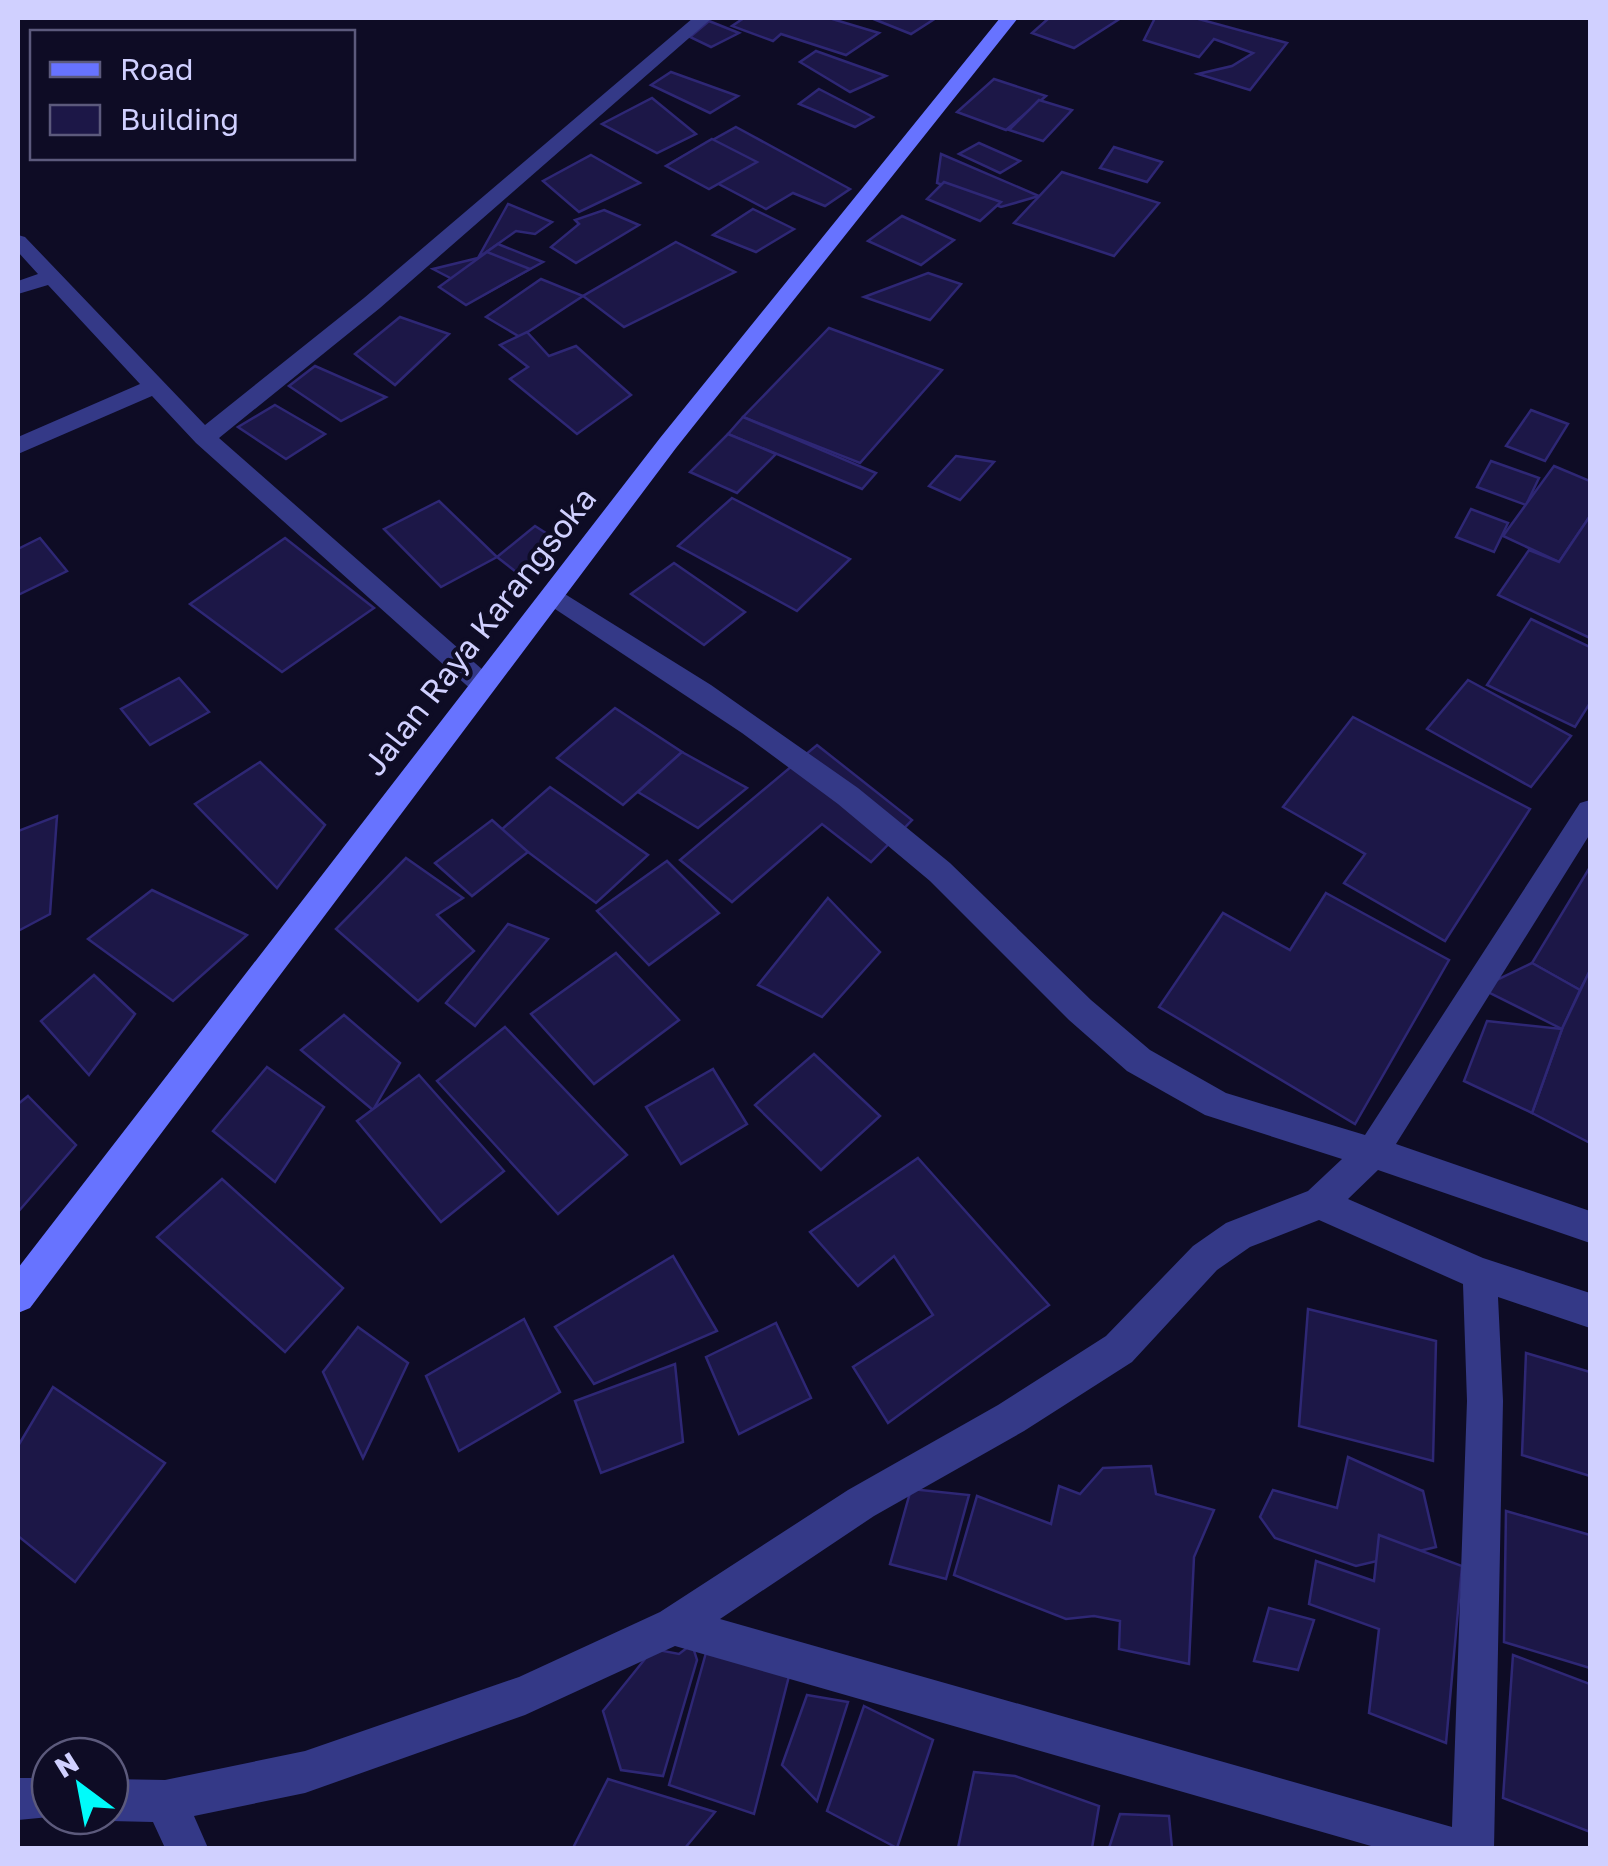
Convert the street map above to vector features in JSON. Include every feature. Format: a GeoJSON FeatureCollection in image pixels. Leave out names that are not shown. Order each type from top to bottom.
{"type":"FeatureCollection","features":[{"type":"Feature","properties":{"kind":"main road","name":"Jalan Raya Karangsoka"},"geometry":{"type":"LineString","coordinates":[[18,1296],[668,443],[1009,18]]}},
{"type":"Feature","properties":{"kind":"street"},"geometry":{"type":"LineString","coordinates":[[204,438],[372,304],[702,18]]}},
{"type":"Feature","properties":{"kind":"street"},"geometry":{"type":"LineString","coordinates":[[18,241],[204,438],[483,686]]}},
{"type":"Feature","properties":{"kind":"street"},"geometry":{"type":"LineString","coordinates":[[18,288],[52,276]]}},
{"type":"Feature","properties":{"kind":"street"},"geometry":{"type":"LineString","coordinates":[[18,446],[156,386]]}},
{"type":"Feature","properties":{"kind":"street"},"geometry":{"type":"LineString","coordinates":[[552,595],[772,737],[830,782],[940,872],[1123,1047],[1166,1079],[1208,1103],[1373,1152],[1590,1226]]}},
{"type":"Feature","properties":{"kind":"street"},"geometry":{"type":"LineString","coordinates":[[130,1800],[164,1801],[305,1772],[525,1695],[674,1626],[861,1503],[1012,1418],[1120,1349],[1205,1258],[1238,1235],[1320,1203],[1373,1152],[1590,811]]}},
{"type":"Feature","properties":{"kind":"street"},"geometry":{"type":"LineString","coordinates":[[1320,1203],[1480,1274],[1590,1310]]}},
{"type":"Feature","properties":{"kind":"street"},"geometry":{"type":"LineString","coordinates":[[1472,1848],[1485,1400],[1480,1274]]}},
{"type":"Feature","properties":{"kind":"street"},"geometry":{"type":"LineString","coordinates":[[674,1626],[1451,1848]]}},
{"type":"Feature","properties":{"kind":"street"},"geometry":{"type":"LineString","coordinates":[[164,1801],[188,1848]]}},
{"type":"Feature","properties":{"kind":"building"},"geometry":{"type":"Polygon","coordinates":[[[744,18],[829,18],[879,33],[846,55],[781,34],[773,41],[732,26],[744,18]]]}},
{"type":"Feature","properties":{"kind":"building"},"geometry":{"type":"Polygon","coordinates":[[[871,18],[936,18],[911,34],[871,18]]]}},
{"type":"Feature","properties":{"kind":"building"},"geometry":{"type":"Polygon","coordinates":[[[1049,18],[1121,18],[1074,48],[1032,33],[1049,18]]]}},
{"type":"Feature","properties":{"kind":"building"},"geometry":{"type":"Polygon","coordinates":[[[1155,18],[1195,18],[1287,43],[1250,90],[1198,74],[1232,66],[1253,53],[1214,39],[1199,57],[1144,40],[1155,18]]]}},
{"type":"Feature","properties":{"kind":"building"},"geometry":{"type":"Polygon","coordinates":[[[709,21],[739,33],[711,47],[690,37],[709,21]]]}},
{"type":"Feature","properties":{"kind":"building"},"geometry":{"type":"Polygon","coordinates":[[[816,51],[886,76],[850,92],[800,62],[816,51]]]}},
{"type":"Feature","properties":{"kind":"building"},"geometry":{"type":"Polygon","coordinates":[[[671,72],[738,96],[710,113],[651,85],[671,72]]]}},
{"type":"Feature","properties":{"kind":"building"},"geometry":{"type":"Polygon","coordinates":[[[994,79],[1046,96],[1006,130],[957,112],[994,79]]]}},
{"type":"Feature","properties":{"kind":"building"},"geometry":{"type":"Polygon","coordinates":[[[819,89],[873,117],[855,127],[799,104],[819,89]]]}},
{"type":"Feature","properties":{"kind":"building"},"geometry":{"type":"Polygon","coordinates":[[[652,98],[696,134],[657,153],[602,124],[652,98]]]}},
{"type":"Feature","properties":{"kind":"building"},"geometry":{"type":"Polygon","coordinates":[[[1039,100],[1072,110],[1043,141],[1009,130],[1039,100]]]}},
{"type":"Feature","properties":{"kind":"building"},"geometry":{"type":"Polygon","coordinates":[[[736,127],[850,189],[825,206],[793,193],[766,209],[675,161],[736,127]]]}},
{"type":"Feature","properties":{"kind":"building"},"geometry":{"type":"Polygon","coordinates":[[[712,139],[757,162],[709,189],[666,166],[712,139]]]}},
{"type":"Feature","properties":{"kind":"building"},"geometry":{"type":"Polygon","coordinates":[[[979,143],[1020,161],[1000,173],[959,154],[979,143]]]}},
{"type":"Feature","properties":{"kind":"building"},"geometry":{"type":"Polygon","coordinates":[[[1114,147],[1162,162],[1147,182],[1100,168],[1114,147]]]}},
{"type":"Feature","properties":{"kind":"building"},"geometry":{"type":"Polygon","coordinates":[[[941,154],[1039,196],[1001,207],[937,183],[941,154]]]}},
{"type":"Feature","properties":{"kind":"building"},"geometry":{"type":"Polygon","coordinates":[[[591,155],[640,183],[579,212],[543,181],[591,155]]]}},
{"type":"Feature","properties":{"kind":"building"},"geometry":{"type":"Polygon","coordinates":[[[1062,172],[1159,203],[1114,256],[1014,223],[1062,172]]]}},
{"type":"Feature","properties":{"kind":"building"},"geometry":{"type":"Polygon","coordinates":[[[944,182],[1001,202],[980,221],[927,199],[944,182]]]}},
{"type":"Feature","properties":{"kind":"building"},"geometry":{"type":"Polygon","coordinates":[[[508,204],[552,222],[535,234],[516,231],[478,258],[508,204]]]}},
{"type":"Feature","properties":{"kind":"building"},"geometry":{"type":"Polygon","coordinates":[[[753,209],[794,229],[756,252],[713,235],[753,209]]]}},
{"type":"Feature","properties":{"kind":"building"},"geometry":{"type":"Polygon","coordinates":[[[604,210],[639,225],[576,263],[551,247],[579,224],[575,220],[604,210]]]}},
{"type":"Feature","properties":{"kind":"building"},"geometry":{"type":"Polygon","coordinates":[[[902,216],[954,240],[921,265],[868,241],[902,216]]]}},
{"type":"Feature","properties":{"kind":"building"},"geometry":{"type":"Polygon","coordinates":[[[676,242],[735,272],[624,327],[583,296],[676,242]]]}},
{"type":"Feature","properties":{"kind":"building"},"geometry":{"type":"Polygon","coordinates":[[[498,244],[543,262],[483,295],[433,269],[478,258],[498,244]]]}},
{"type":"Feature","properties":{"kind":"building"},"geometry":{"type":"Polygon","coordinates":[[[487,252],[530,269],[466,305],[439,287],[487,252]]]}},
{"type":"Feature","properties":{"kind":"building"},"geometry":{"type":"Polygon","coordinates":[[[928,273],[961,284],[930,320],[864,297],[928,273]]]}},
{"type":"Feature","properties":{"kind":"building"},"geometry":{"type":"Polygon","coordinates":[[[541,279],[583,296],[520,337],[486,317],[541,279]]]}},
{"type":"Feature","properties":{"kind":"building"},"geometry":{"type":"Polygon","coordinates":[[[400,317],[449,334],[395,385],[355,354],[400,317]]]}},
{"type":"Feature","properties":{"kind":"building"},"geometry":{"type":"Polygon","coordinates":[[[829,328],[942,370],[860,463],[743,417],[829,328]]]}},
{"type":"Feature","properties":{"kind":"building"},"geometry":{"type":"Polygon","coordinates":[[[527,332],[549,356],[576,346],[631,395],[577,434],[510,379],[528,367],[500,345],[527,332]]]}},
{"type":"Feature","properties":{"kind":"building"},"geometry":{"type":"Polygon","coordinates":[[[315,366],[386,397],[341,421],[289,386],[315,366]]]}},
{"type":"Feature","properties":{"kind":"building"},"geometry":{"type":"Polygon","coordinates":[[[275,405],[325,434],[286,459],[238,427],[275,405]]]}},
{"type":"Feature","properties":{"kind":"building"},"geometry":{"type":"Polygon","coordinates":[[[1531,410],[1568,424],[1545,461],[1506,446],[1531,410]]]}},
{"type":"Feature","properties":{"kind":"building"},"geometry":{"type":"Polygon","coordinates":[[[743,417],[876,473],[862,489],[728,434],[743,417]]]}},
{"type":"Feature","properties":{"kind":"building"},"geometry":{"type":"Polygon","coordinates":[[[728,434],[776,454],[737,493],[690,472],[728,434]]]}},
{"type":"Feature","properties":{"kind":"building"},"geometry":{"type":"Polygon","coordinates":[[[956,456],[994,462],[960,500],[929,486],[956,456]]]}},
{"type":"Feature","properties":{"kind":"building"},"geometry":{"type":"Polygon","coordinates":[[[1491,461],[1539,478],[1526,505],[1477,487],[1491,461]]]}},
{"type":"Feature","properties":{"kind":"building"},"geometry":{"type":"Polygon","coordinates":[[[1554,466],[1590,481],[1590,516],[1559,562],[1503,536],[1554,466]]]}},
{"type":"Feature","properties":{"kind":"building"},"geometry":{"type":"Polygon","coordinates":[[[732,498],[850,559],[797,611],[678,546],[732,498]]]}},
{"type":"Feature","properties":{"kind":"building"},"geometry":{"type":"Polygon","coordinates":[[[439,501],[497,557],[441,587],[384,529],[439,501]]]}},
{"type":"Feature","properties":{"kind":"building"},"geometry":{"type":"Polygon","coordinates":[[[1471,509],[1508,523],[1494,552],[1456,537],[1471,509]]]}},
{"type":"Feature","properties":{"kind":"building"},"geometry":{"type":"Polygon","coordinates":[[[1590,516],[1590,638],[1498,595],[1529,550],[1559,562],[1590,516]]]}},
{"type":"Feature","properties":{"kind":"building"},"geometry":{"type":"Polygon","coordinates":[[[535,526],[563,544],[520,575],[497,557],[535,526]]]}},
{"type":"Feature","properties":{"kind":"building"},"geometry":{"type":"Polygon","coordinates":[[[40,538],[67,571],[18,595],[18,549],[40,538]]]}},
{"type":"Feature","properties":{"kind":"building"},"geometry":{"type":"Polygon","coordinates":[[[285,538],[374,608],[282,672],[190,604],[285,538]]]}},
{"type":"Feature","properties":{"kind":"building"},"geometry":{"type":"Polygon","coordinates":[[[674,563],[745,612],[704,645],[631,594],[674,563]]]}},
{"type":"Feature","properties":{"kind":"building"},"geometry":{"type":"Polygon","coordinates":[[[1531,619],[1590,647],[1590,703],[1575,727],[1487,685],[1531,619]]]}},
{"type":"Feature","properties":{"kind":"building"},"geometry":{"type":"Polygon","coordinates":[[[179,678],[209,712],[150,745],[121,709],[179,678]]]}},
{"type":"Feature","properties":{"kind":"building"},"geometry":{"type":"Polygon","coordinates":[[[1468,680],[1571,736],[1531,787],[1427,729],[1468,680]]]}},
{"type":"Feature","properties":{"kind":"building"},"geometry":{"type":"Polygon","coordinates":[[[615,708],[682,752],[623,805],[557,758],[615,708]]]}},
{"type":"Feature","properties":{"kind":"building"},"geometry":{"type":"Polygon","coordinates":[[[1353,717],[1530,809],[1445,941],[1344,883],[1365,854],[1283,807],[1353,717]]]}},
{"type":"Feature","properties":{"kind":"building"},"geometry":{"type":"Polygon","coordinates":[[[817,745],[912,820],[871,862],[822,824],[732,902],[680,860],[817,745]]]}},
{"type":"Feature","properties":{"kind":"building"},"geometry":{"type":"Polygon","coordinates":[[[682,752],[747,788],[698,828],[638,792],[682,752]]]}},
{"type":"Feature","properties":{"kind":"building"},"geometry":{"type":"Polygon","coordinates":[[[260,762],[325,825],[277,888],[195,804],[260,762]]]}},
{"type":"Feature","properties":{"kind":"building"},"geometry":{"type":"Polygon","coordinates":[[[550,787],[648,855],[596,903],[500,831],[550,787]]]}},
{"type":"Feature","properties":{"kind":"building"},"geometry":{"type":"Polygon","coordinates":[[[57,816],[50,914],[18,931],[18,831],[57,816]]]}},
{"type":"Feature","properties":{"kind":"building"},"geometry":{"type":"Polygon","coordinates":[[[492,820],[528,852],[472,896],[435,863],[492,820]]]}},
{"type":"Feature","properties":{"kind":"building"},"geometry":{"type":"Polygon","coordinates":[[[406,858],[463,898],[437,915],[474,951],[418,1001],[336,929],[406,858]]]}},
{"type":"Feature","properties":{"kind":"building"},"geometry":{"type":"Polygon","coordinates":[[[667,861],[719,913],[649,965],[597,911],[667,861]]]}},
{"type":"Feature","properties":{"kind":"building"},"geometry":{"type":"Polygon","coordinates":[[[1590,867],[1590,971],[1580,990],[1532,963],[1590,867]]]}},
{"type":"Feature","properties":{"kind":"building"},"geometry":{"type":"Polygon","coordinates":[[[152,890],[247,935],[173,1001],[88,939],[152,890]]]}},
{"type":"Feature","properties":{"kind":"building"},"geometry":{"type":"Polygon","coordinates":[[[1326,893],[1449,960],[1355,1124],[1159,1007],[1223,913],[1290,950],[1326,893]]]}},
{"type":"Feature","properties":{"kind":"building"},"geometry":{"type":"Polygon","coordinates":[[[828,898],[880,952],[822,1017],[758,985],[828,898]]]}},
{"type":"Feature","properties":{"kind":"building"},"geometry":{"type":"Polygon","coordinates":[[[508,924],[548,939],[475,1026],[446,1003],[508,924]]]}},
{"type":"Feature","properties":{"kind":"building"},"geometry":{"type":"Polygon","coordinates":[[[616,953],[679,1020],[594,1084],[531,1014],[616,953]]]}},
{"type":"Feature","properties":{"kind":"building"},"geometry":{"type":"Polygon","coordinates":[[[1532,963],[1580,990],[1562,1029],[1480,988],[1532,963]]]}},
{"type":"Feature","properties":{"kind":"building"},"geometry":{"type":"Polygon","coordinates":[[[1590,970],[1590,1143],[1532,1113],[1562,1029],[1590,970]]]}},
{"type":"Feature","properties":{"kind":"building"},"geometry":{"type":"Polygon","coordinates":[[[94,975],[135,1014],[89,1075],[41,1021],[94,975]]]}},
{"type":"Feature","properties":{"kind":"building"},"geometry":{"type":"Polygon","coordinates":[[[344,1015],[400,1063],[373,1110],[301,1050],[344,1015]]]}},
{"type":"Feature","properties":{"kind":"building"},"geometry":{"type":"Polygon","coordinates":[[[1487,1021],[1562,1029],[1532,1113],[1464,1081],[1487,1021]]]}},
{"type":"Feature","properties":{"kind":"building"},"geometry":{"type":"Polygon","coordinates":[[[505,1027],[627,1155],[558,1214],[437,1081],[505,1027]]]}},
{"type":"Feature","properties":{"kind":"building"},"geometry":{"type":"Polygon","coordinates":[[[814,1054],[880,1116],[821,1170],[755,1105],[814,1054]]]}},
{"type":"Feature","properties":{"kind":"building"},"geometry":{"type":"Polygon","coordinates":[[[267,1067],[324,1107],[275,1182],[213,1131],[267,1067]]]}},
{"type":"Feature","properties":{"kind":"building"},"geometry":{"type":"Polygon","coordinates":[[[713,1069],[747,1124],[681,1164],[646,1107],[713,1069]]]}},
{"type":"Feature","properties":{"kind":"building"},"geometry":{"type":"Polygon","coordinates":[[[419,1075],[504,1171],[441,1222],[357,1121],[419,1075]]]}},
{"type":"Feature","properties":{"kind":"building"},"geometry":{"type":"Polygon","coordinates":[[[28,1096],[76,1145],[18,1212],[18,1104],[28,1096]]]}},
{"type":"Feature","properties":{"kind":"building"},"geometry":{"type":"Polygon","coordinates":[[[918,1158],[1049,1305],[888,1423],[853,1367],[933,1315],[894,1256],[858,1286],[810,1232],[918,1158]]]}},
{"type":"Feature","properties":{"kind":"building"},"geometry":{"type":"Polygon","coordinates":[[[222,1179],[343,1288],[285,1352],[157,1237],[222,1179]]]}},
{"type":"Feature","properties":{"kind":"building"},"geometry":{"type":"Polygon","coordinates":[[[673,1256],[717,1331],[594,1384],[555,1327],[673,1256]]]}},
{"type":"Feature","properties":{"kind":"building"},"geometry":{"type":"Polygon","coordinates":[[[1308,1309],[1436,1341],[1433,1461],[1299,1426],[1308,1309]]]}},
{"type":"Feature","properties":{"kind":"building"},"geometry":{"type":"Polygon","coordinates":[[[524,1319],[560,1392],[459,1451],[426,1376],[524,1319]]]}},
{"type":"Feature","properties":{"kind":"building"},"geometry":{"type":"Polygon","coordinates":[[[776,1323],[811,1398],[739,1434],[706,1357],[776,1323]]]}},
{"type":"Feature","properties":{"kind":"building"},"geometry":{"type":"Polygon","coordinates":[[[358,1327],[408,1363],[363,1458],[323,1372],[358,1327]]]}},
{"type":"Feature","properties":{"kind":"building"},"geometry":{"type":"Polygon","coordinates":[[[1526,1353],[1590,1372],[1590,1476],[1522,1455],[1526,1353]]]}},
{"type":"Feature","properties":{"kind":"building"},"geometry":{"type":"Polygon","coordinates":[[[675,1364],[683,1442],[601,1473],[575,1401],[675,1364]]]}},
{"type":"Feature","properties":{"kind":"building"},"geometry":{"type":"Polygon","coordinates":[[[53,1387],[165,1463],[75,1582],[18,1536],[18,1446],[53,1387]]]}},
{"type":"Feature","properties":{"kind":"building"},"geometry":{"type":"Polygon","coordinates":[[[1348,1457],[1423,1491],[1436,1547],[1356,1566],[1275,1538],[1260,1517],[1273,1490],[1337,1508],[1348,1457]]]}},
{"type":"Feature","properties":{"kind":"building"},"geometry":{"type":"Polygon","coordinates":[[[1151,1466],[1156,1494],[1214,1510],[1194,1557],[1189,1664],[1119,1649],[1120,1621],[1094,1616],[1066,1619],[954,1575],[977,1496],[1051,1524],[1059,1486],[1080,1494],[1103,1468],[1151,1466]]]}},
{"type":"Feature","properties":{"kind":"building"},"geometry":{"type":"Polygon","coordinates":[[[911,1489],[969,1495],[946,1579],[890,1564],[911,1489]]]}},
{"type":"Feature","properties":{"kind":"building"},"geometry":{"type":"Polygon","coordinates":[[[1506,1511],[1590,1535],[1590,1668],[1504,1642],[1506,1511]]]}},
{"type":"Feature","properties":{"kind":"building"},"geometry":{"type":"Polygon","coordinates":[[[1379,1535],[1462,1566],[1446,1743],[1369,1713],[1379,1629],[1309,1604],[1316,1561],[1374,1581],[1379,1535]]]}},
{"type":"Feature","properties":{"kind":"building"},"geometry":{"type":"Polygon","coordinates":[[[1269,1608],[1314,1620],[1298,1670],[1254,1661],[1269,1608]]]}},
{"type":"Feature","properties":{"kind":"building"},"geometry":{"type":"Polygon","coordinates":[[[709,1642],[791,1668],[754,1814],[669,1785],[709,1642]]]}},
{"type":"Feature","properties":{"kind":"building"},"geometry":{"type":"Polygon","coordinates":[[[692,1644],[697,1660],[663,1776],[621,1770],[603,1711],[653,1649],[679,1654],[692,1644]]]}},
{"type":"Feature","properties":{"kind":"building"},"geometry":{"type":"Polygon","coordinates":[[[1513,1655],[1590,1684],[1590,1832],[1503,1798],[1513,1655]]]}},
{"type":"Feature","properties":{"kind":"building"},"geometry":{"type":"Polygon","coordinates":[[[807,1695],[848,1702],[817,1801],[782,1765],[807,1695]]]}},
{"type":"Feature","properties":{"kind":"building"},"geometry":{"type":"Polygon","coordinates":[[[864,1706],[933,1740],[897,1848],[827,1811],[864,1706]]]}},
{"type":"Feature","properties":{"kind":"building"},"geometry":{"type":"Polygon","coordinates":[[[974,1772],[1015,1776],[1099,1806],[1092,1848],[958,1848],[974,1772]]]}},
{"type":"Feature","properties":{"kind":"building"},"geometry":{"type":"Polygon","coordinates":[[[608,1779],[715,1812],[685,1848],[573,1848],[608,1779]]]}},
{"type":"Feature","properties":{"kind":"building"},"geometry":{"type":"Polygon","coordinates":[[[1120,1814],[1169,1816],[1172,1848],[1109,1848],[1120,1814]]]}}]}
